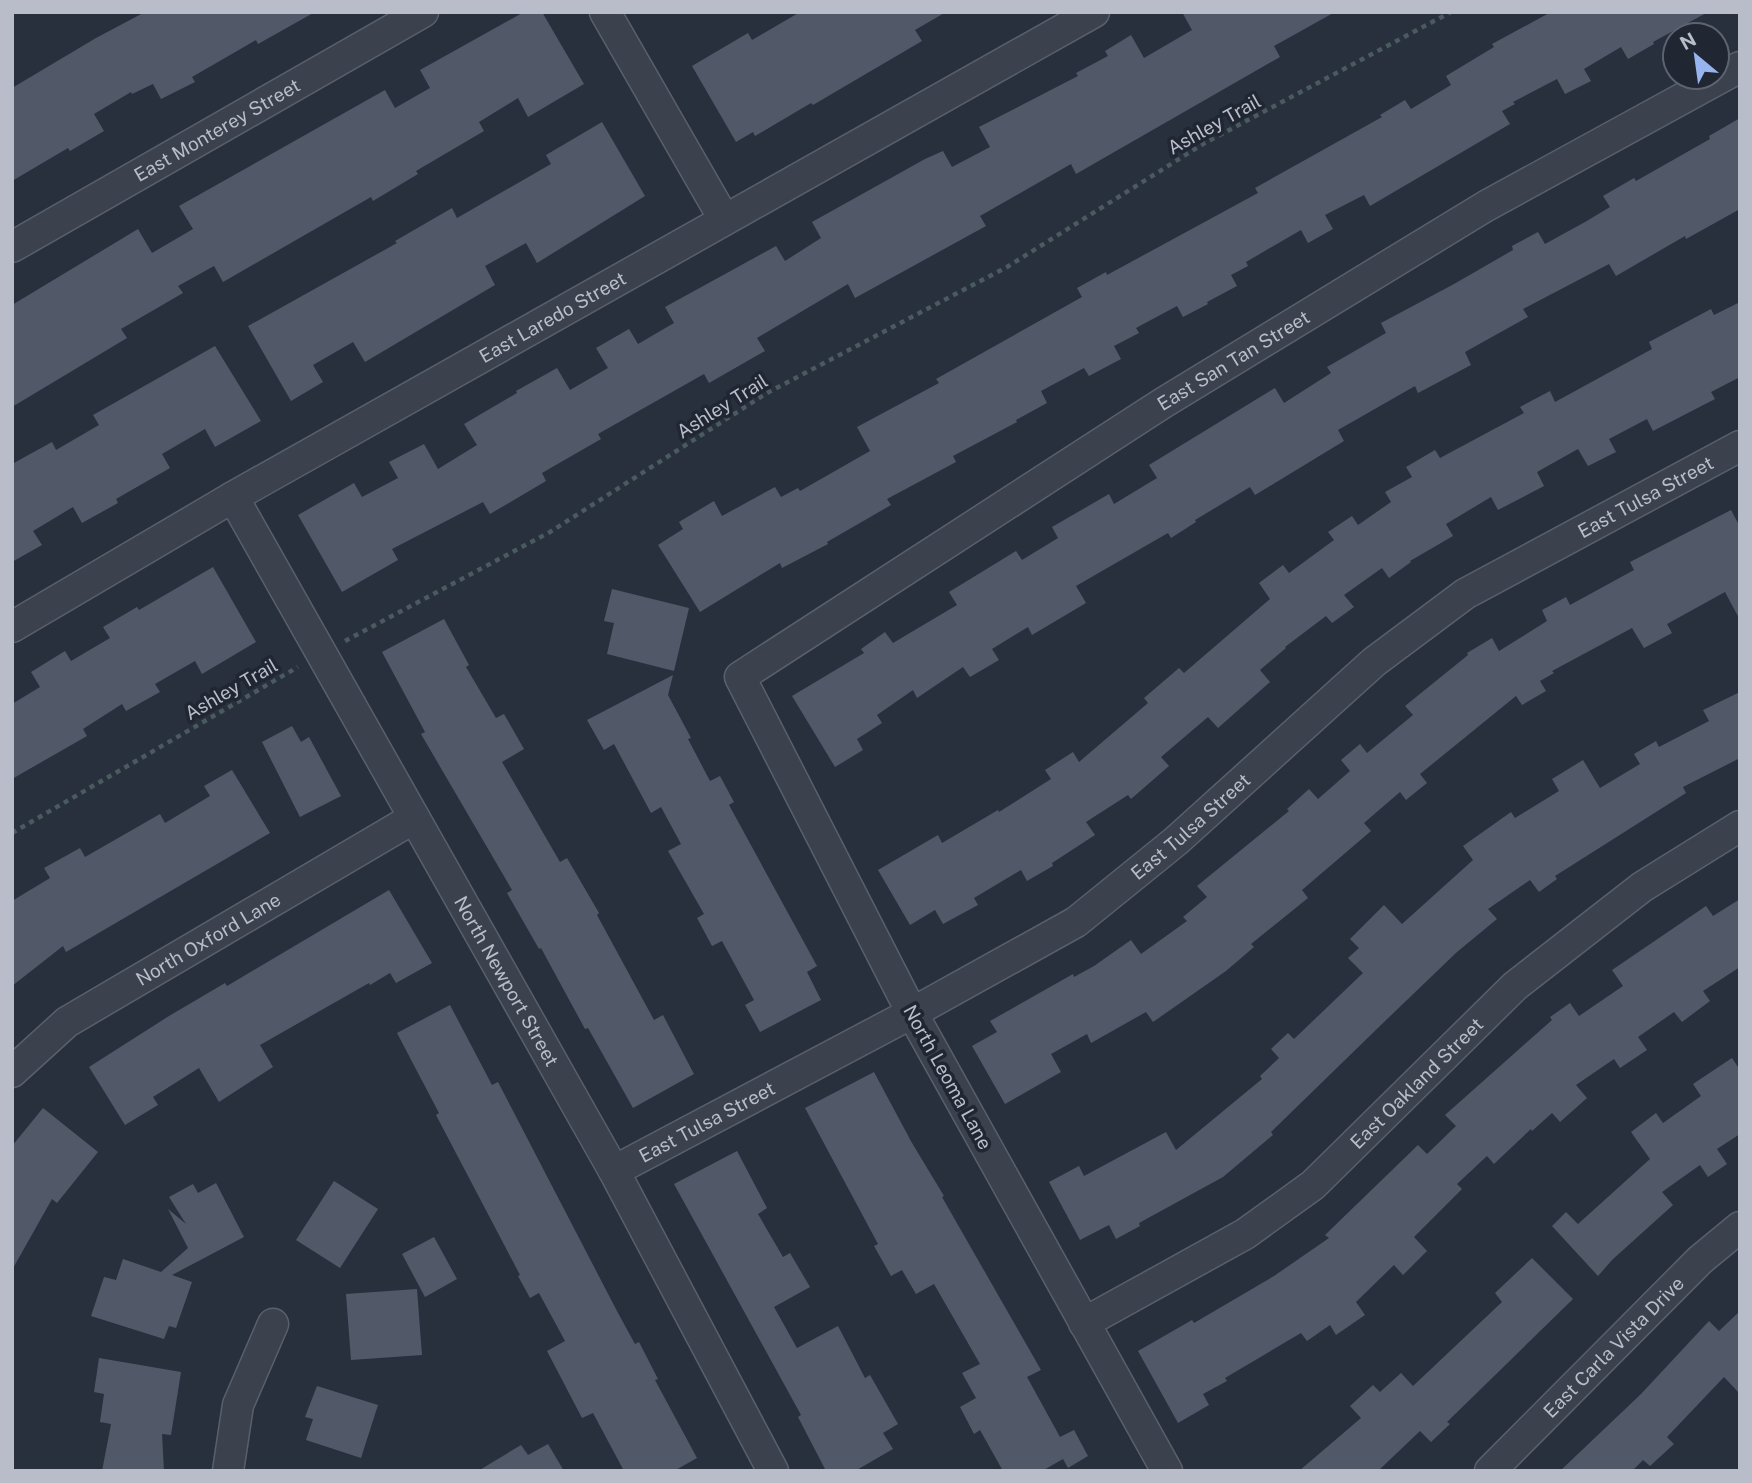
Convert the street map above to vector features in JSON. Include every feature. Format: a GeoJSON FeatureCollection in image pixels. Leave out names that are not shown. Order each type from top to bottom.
{"type":"FeatureCollection","features":[{"type":"Feature","properties":{"kind":"street","name":"East Monterey Street"},"geometry":{"type":"LineString","coordinates":[[12,247],[423,12]]}},
{"type":"Feature","properties":{"kind":"street"},"geometry":{"type":"LineString","coordinates":[[605,12],[724,219]]}},
{"type":"Feature","properties":{"kind":"street","name":"East Laredo Street"},"geometry":{"type":"LineString","coordinates":[[12,627],[233,497],[1094,12]]}},
{"type":"Feature","properties":{"kind":"street","name":"East San Tan Street"},"geometry":{"type":"LineString","coordinates":[[740,677],[1163,403],[1486,206],[1740,67]]}},
{"type":"Feature","properties":{"kind":"street","name":"East Tulsa Street"},"geometry":{"type":"LineString","coordinates":[[614,1171],[912,1013],[1076,922],[1176,841],[1374,662],[1465,594],[1740,446]]}},
{"type":"Feature","properties":{"kind":"street","name":"North Newport Street"},"geometry":{"type":"LineString","coordinates":[[233,497],[614,1171],[769,1470]]}},
{"type":"Feature","properties":{"kind":"street","name":"North Leoma Lane"},"geometry":{"type":"LineString","coordinates":[[740,677],[912,1013],[1167,1471]]}},
{"type":"Feature","properties":{"kind":"street","name":"North Oxford Lane"},"geometry":{"type":"LineString","coordinates":[[12,1072],[67,1022],[414,818]]}},
{"type":"Feature","properties":{"kind":"street","name":"East Oakland Street"},"geometry":{"type":"LineString","coordinates":[[1084,1323],[1245,1234],[1313,1185],[1515,986],[1642,887],[1740,826]]}},
{"type":"Feature","properties":{"kind":"street","name":"East Carla Vista Drive"},"geometry":{"type":"LineString","coordinates":[[1490,1471],[1700,1261],[1740,1227]]}},
{"type":"Feature","properties":{"kind":"street"},"geometry":{"type":"LineString","coordinates":[[228,1471],[237,1405],[273,1324]]}},
{"type":"Feature","properties":{"kind":"path","name":"Ashley Trail"},"geometry":{"type":"LineString","coordinates":[[12,833],[322,653],[550,532],[768,393],[1007,267],[1203,144],[1451,12]]}},
{"type":"Feature","properties":{"kind":"building"},"geometry":{"type":"Polygon","coordinates":[[[145,12],[315,12],[258,44],[256,40],[192,77],[195,82],[161,99],[153,84],[132,94],[131,92],[94,114],[104,131],[70,151],[68,148],[12,181],[12,88],[145,12]]]}},
{"type":"Feature","properties":{"kind":"building"},"geometry":{"type":"Polygon","coordinates":[[[524,12],[542,12],[584,84],[528,117],[518,98],[479,122],[484,131],[416,171],[418,174],[373,201],[371,197],[223,282],[214,266],[178,286],[183,293],[121,329],[127,338],[12,407],[12,305],[138,229],[152,253],[193,229],[179,206],[385,90],[395,108],[430,88],[420,70],[524,12]]]}},
{"type":"Feature","properties":{"kind":"building"},"geometry":{"type":"Polygon","coordinates":[[[800,12],[946,12],[915,30],[922,41],[813,105],[811,103],[755,136],[753,132],[736,142],[692,66],[748,33],[752,40],[800,12]]]}},
{"type":"Feature","properties":{"kind":"building"},"geometry":{"type":"Polygon","coordinates":[[[1182,12],[1335,12],[1274,46],[1280,57],[1076,174],[1071,164],[980,216],[986,226],[855,298],[848,284],[757,338],[765,351],[709,383],[704,374],[598,434],[601,439],[542,473],[546,481],[490,514],[483,502],[392,549],[398,560],[342,592],[298,515],[354,483],[362,497],[398,478],[389,462],[424,444],[438,469],[477,445],[464,424],[517,393],[516,391],[557,368],[570,390],[608,368],[596,348],[629,329],[638,344],[674,323],[665,307],[776,246],[785,261],[821,238],[812,222],[925,159],[943,151],[952,167],[990,147],[979,127],[1078,76],[1076,73],[1108,56],[1105,51],[1131,35],[1144,58],[1192,30],[1182,12]]]}},
{"type":"Feature","properties":{"kind":"building"},"geometry":{"type":"Polygon","coordinates":[[[1551,12],[1708,12],[1692,21],[1661,21],[1661,38],[1653,42],[1654,44],[1628,59],[1621,47],[1584,69],[1591,81],[1565,94],[1557,79],[1513,102],[1515,104],[1502,111],[1510,124],[1370,206],[1364,195],[1325,215],[1333,229],[1308,243],[1301,230],[1246,262],[1248,266],[1231,275],[1237,286],[1207,302],[1208,304],[1183,317],[1177,306],[1136,328],[1139,333],[1114,346],[1121,359],[1089,376],[1084,368],[1041,391],[1047,403],[953,456],[956,462],[887,499],[891,505],[827,542],[828,544],[782,568],[780,563],[700,612],[658,545],[683,529],[679,522],[714,501],[722,516],[775,487],[781,497],[798,488],[800,491],[870,451],[857,427],[939,383],[936,379],[1082,297],[1077,288],[1106,272],[1107,275],[1258,193],[1255,188],[1382,117],[1380,115],[1405,100],[1411,109],[1451,85],[1446,76],[1494,47],[1492,44],[1551,12]]]}},
{"type":"Feature","properties":{"kind":"building"},"geometry":{"type":"Polygon","coordinates":[[[1740,118],[1740,209],[1686,239],[1685,236],[1616,276],[1609,264],[1523,309],[1528,317],[1465,352],[1471,365],[1418,393],[1415,386],[1338,430],[1344,441],[1255,495],[1250,487],[1195,520],[1196,522],[1171,538],[1168,533],[1076,586],[1086,603],[1032,635],[1028,627],[992,649],[999,660],[970,677],[963,667],[917,698],[913,690],[877,715],[882,723],[857,739],[863,750],[835,767],[792,696],[864,653],[861,649],[885,632],[893,643],[957,605],[949,592],[1016,551],[1022,560],[1058,538],[1052,527],[1109,494],[1114,504],[1157,478],[1149,465],[1275,388],[1284,403],[1331,373],[1327,367],[1386,333],[1381,323],[1513,250],[1512,246],[1538,232],[1545,244],[1585,222],[1610,207],[1603,196],[1634,178],[1636,181],[1710,139],[1709,136],[1740,118]]]}},
{"type":"Feature","properties":{"kind":"building"},"geometry":{"type":"Polygon","coordinates":[[[602,122],[645,196],[537,263],[526,243],[485,266],[495,285],[365,362],[353,342],[313,365],[323,382],[291,401],[248,326],[397,243],[395,241],[452,208],[457,218],[551,164],[546,155],[602,122]]]}},
{"type":"Feature","properties":{"kind":"building"},"geometry":{"type":"Polygon","coordinates":[[[1740,302],[1740,377],[1711,392],[1715,399],[1653,431],[1647,419],[1609,439],[1616,452],[1588,466],[1578,449],[1537,472],[1544,486],[1498,510],[1491,497],[1446,524],[1453,536],[1410,561],[1389,578],[1382,568],[1344,595],[1354,607],[1332,623],[1326,616],[1285,647],[1260,670],[1270,682],[1218,728],[1208,717],[1161,757],[1169,766],[1131,799],[1128,795],[1086,822],[1095,835],[1052,863],[1053,866],[1027,881],[1021,870],[974,898],[978,905],[943,924],[935,910],[910,925],[878,870],[938,835],[942,843],[998,810],[999,812],[1051,779],[1045,770],[1073,752],[1079,762],[1148,703],[1144,698],[1179,668],[1184,673],[1270,599],[1259,583],[1283,565],[1289,573],[1334,540],[1328,532],[1352,516],[1358,525],[1391,502],[1385,492],[1412,477],[1406,467],[1435,450],[1440,458],[1524,413],[1520,407],[1550,391],[1555,402],[1652,349],[1649,342],[1711,309],[1714,315],[1740,302]]]}},
{"type":"Feature","properties":{"kind":"building"},"geometry":{"type":"Polygon","coordinates":[[[215,346],[261,421],[215,447],[205,429],[162,454],[170,468],[116,499],[118,503],[82,523],[73,507],[33,531],[42,545],[12,562],[12,464],[52,442],[56,450],[99,425],[93,415],[215,346]]]}},
{"type":"Feature","properties":{"kind":"building"},"geometry":{"type":"Polygon","coordinates":[[[1731,510],[1740,527],[1740,620],[1725,592],[1667,624],[1672,633],[1644,648],[1632,628],[1552,671],[1554,673],[1540,681],[1546,691],[1522,705],[1516,696],[1420,774],[1427,783],[1406,800],[1400,792],[1364,823],[1371,831],[1302,890],[1308,898],[1251,944],[1254,947],[1226,971],[1153,1022],[1146,1012],[1091,1043],[1087,1034],[1051,1054],[1061,1072],[1005,1104],[972,1046],[997,1032],[990,1021],[1073,974],[1074,977],[1094,966],[1131,940],[1141,954],[1187,921],[1183,917],[1207,897],[1197,886],[1289,811],[1287,809],[1309,789],[1318,799],[1350,771],[1341,760],[1360,744],[1367,753],[1413,715],[1405,706],[1468,655],[1467,653],[1492,638],[1499,651],[1547,621],[1542,610],[1566,597],[1570,605],[1634,570],[1630,562],[1731,510]]]}},
{"type":"Feature","properties":{"kind":"building"},"geometry":{"type":"Polygon","coordinates":[[[213,567],[256,642],[202,674],[195,661],[155,684],[160,692],[126,711],[122,704],[83,729],[87,736],[12,779],[12,704],[40,687],[31,672],[65,651],[71,661],[110,638],[103,627],[137,607],[139,610],[213,567]]]}},
{"type":"Feature","properties":{"kind":"building"},"geometry":{"type":"Polygon","coordinates":[[[612,589],[689,608],[674,671],[607,654],[614,623],[604,621],[612,589]]]}},
{"type":"Feature","properties":{"kind":"building"},"geometry":{"type":"Polygon","coordinates":[[[444,619],[469,665],[466,667],[496,718],[504,714],[524,749],[502,762],[560,862],[567,858],[599,913],[597,915],[654,1020],[663,1015],[694,1074],[633,1108],[507,893],[512,890],[421,734],[425,732],[382,652],[444,619]]]}},
{"type":"Feature","properties":{"kind":"building"},"geometry":{"type":"Polygon","coordinates":[[[673,675],[668,695],[691,738],[688,739],[710,781],[720,776],[734,802],[729,805],[817,966],[807,972],[821,1000],[760,1032],[745,1005],[754,1000],[722,941],[712,946],[697,918],[704,914],[668,851],[681,844],[661,807],[651,813],[614,744],[604,750],[587,720],[673,675]]]}},
{"type":"Feature","properties":{"kind":"building"},"geometry":{"type":"Polygon","coordinates":[[[1740,692],[1740,758],[1683,787],[1686,793],[1555,876],[1557,879],[1539,892],[1530,880],[1488,909],[1497,919],[1457,952],[1382,1024],[1271,1132],[1273,1135],[1223,1177],[1139,1223],[1140,1226],[1116,1239],[1109,1225],[1080,1240],[1049,1182],[1079,1166],[1084,1176],[1166,1132],[1176,1150],[1262,1079],[1260,1076],[1279,1058],[1271,1049],[1288,1033],[1294,1039],[1363,973],[1348,958],[1359,948],[1350,939],[1384,905],[1402,924],[1473,860],[1463,846],[1511,812],[1515,818],[1559,791],[1552,779],[1583,760],[1600,788],[1640,764],[1634,754],[1656,741],[1659,747],[1709,721],[1703,710],[1740,692]]]}},
{"type":"Feature","properties":{"kind":"building"},"geometry":{"type":"Polygon","coordinates":[[[292,726],[301,742],[309,737],[341,796],[300,817],[262,742],[292,726]]]}},
{"type":"Feature","properties":{"kind":"building"},"geometry":{"type":"Polygon","coordinates":[[[232,770],[270,833],[66,952],[63,946],[12,986],[12,901],[50,878],[44,868],[80,848],[85,857],[160,814],[165,823],[210,796],[204,786],[232,770]]]}},
{"type":"Feature","properties":{"kind":"building"},"geometry":{"type":"Polygon","coordinates":[[[389,890],[432,963],[396,983],[390,973],[370,985],[369,983],[260,1045],[273,1067],[219,1102],[199,1068],[153,1097],[158,1105],[125,1125],[89,1067],[169,1016],[225,983],[227,986],[389,890]]]}},
{"type":"Feature","properties":{"kind":"building"},"geometry":{"type":"Polygon","coordinates":[[[1740,899],[1740,967],[1703,991],[1710,1001],[1682,1022],[1674,1012],[1638,1037],[1647,1050],[1620,1068],[1614,1059],[1576,1085],[1587,1098],[1560,1122],[1552,1113],[1494,1164],[1487,1156],[1457,1184],[1462,1189],[1414,1237],[1427,1251],[1403,1275],[1394,1265],[1356,1302],[1365,1315],[1336,1335],[1330,1325],[1307,1341],[1301,1333],[1203,1394],[1209,1405],[1178,1423],[1138,1351],[1192,1320],[1194,1323],[1274,1276],[1329,1238],[1325,1235],[1418,1145],[1427,1154],[1456,1126],[1445,1115],[1552,1020],[1550,1017],[1570,1003],[1579,1016],[1623,986],[1612,970],[1706,906],[1713,916],[1740,899]]]}},
{"type":"Feature","properties":{"kind":"building"},"geometry":{"type":"Polygon","coordinates":[[[450,1005],[492,1085],[498,1082],[618,1313],[635,1344],[639,1342],[658,1379],[655,1380],[697,1458],[674,1471],[624,1471],[593,1413],[582,1418],[547,1351],[565,1341],[539,1293],[530,1298],[518,1276],[520,1275],[436,1115],[439,1113],[397,1033],[450,1005]]]}},
{"type":"Feature","properties":{"kind":"building"},"geometry":{"type":"Polygon","coordinates":[[[1732,1058],[1740,1070],[1740,1134],[1717,1149],[1727,1164],[1708,1177],[1700,1165],[1662,1192],[1673,1205],[1598,1276],[1552,1226],[1566,1212],[1578,1224],[1650,1159],[1631,1132],[1656,1113],[1663,1123],[1701,1096],[1693,1084],[1732,1058]]]}},
{"type":"Feature","properties":{"kind":"building"},"geometry":{"type":"Polygon","coordinates":[[[874,1072],[1041,1370],[1027,1377],[1060,1437],[1074,1430],[1088,1456],[1068,1468],[1063,1459],[1042,1471],[1003,1471],[980,1430],[974,1434],[960,1407],[976,1398],[962,1373],[980,1364],[934,1284],[916,1294],[902,1270],[891,1276],[874,1246],[878,1244],[805,1108],[874,1072]]]}},
{"type":"Feature","properties":{"kind":"building"},"geometry":{"type":"Polygon","coordinates":[[[43,1108],[98,1152],[57,1203],[52,1199],[12,1270],[12,1146],[43,1108]]]}},
{"type":"Feature","properties":{"kind":"building"},"geometry":{"type":"Polygon","coordinates":[[[737,1151],[767,1208],[758,1214],[783,1257],[790,1253],[810,1287],[774,1307],[797,1348],[838,1326],[865,1378],[870,1375],[898,1424],[883,1433],[893,1449],[855,1471],[826,1471],[798,1417],[801,1415],[674,1184],[737,1151]]]}},
{"type":"Feature","properties":{"kind":"building"},"geometry":{"type":"Polygon","coordinates":[[[334,1181],[378,1209],[340,1268],[296,1240],[334,1181]]]}},
{"type":"Feature","properties":{"kind":"building"},"geometry":{"type":"Polygon","coordinates":[[[216,1183],[244,1237],[172,1275],[192,1282],[176,1328],[169,1326],[164,1339],[91,1316],[104,1277],[116,1280],[123,1259],[161,1272],[188,1248],[168,1209],[186,1224],[169,1197],[193,1184],[198,1193],[216,1183]]]}},
{"type":"Feature","properties":{"kind":"building"},"geometry":{"type":"Polygon","coordinates":[[[434,1237],[457,1279],[425,1297],[402,1254],[434,1237]]]}},
{"type":"Feature","properties":{"kind":"building"},"geometry":{"type":"Polygon","coordinates":[[[1532,1258],[1573,1299],[1447,1422],[1450,1424],[1431,1442],[1420,1431],[1378,1471],[1299,1471],[1361,1418],[1350,1406],[1373,1385],[1380,1392],[1401,1373],[1413,1386],[1502,1302],[1495,1293],[1532,1258]]]}},
{"type":"Feature","properties":{"kind":"building"},"geometry":{"type":"Polygon","coordinates":[[[417,1289],[422,1355],[351,1360],[346,1294],[417,1289]]]}},
{"type":"Feature","properties":{"kind":"building"},"geometry":{"type":"Polygon","coordinates":[[[1740,1311],[1740,1394],[1724,1377],[1667,1437],[1674,1444],[1650,1466],[1643,1460],[1632,1471],[1560,1471],[1641,1394],[1709,1321],[1719,1331],[1740,1311]]]}},
{"type":"Feature","properties":{"kind":"building"},"geometry":{"type":"Polygon","coordinates":[[[99,1358],[181,1372],[171,1435],[162,1434],[164,1471],[102,1471],[111,1424],[100,1422],[104,1394],[94,1392],[99,1358]]]}},
{"type":"Feature","properties":{"kind":"building"},"geometry":{"type":"Polygon","coordinates":[[[317,1386],[378,1405],[361,1458],[306,1440],[313,1419],[305,1417],[317,1386]]]}},
{"type":"Feature","properties":{"kind":"building"},"geometry":{"type":"Polygon","coordinates":[[[548,1444],[564,1471],[478,1471],[521,1445],[528,1455],[548,1444]]]}}]}
